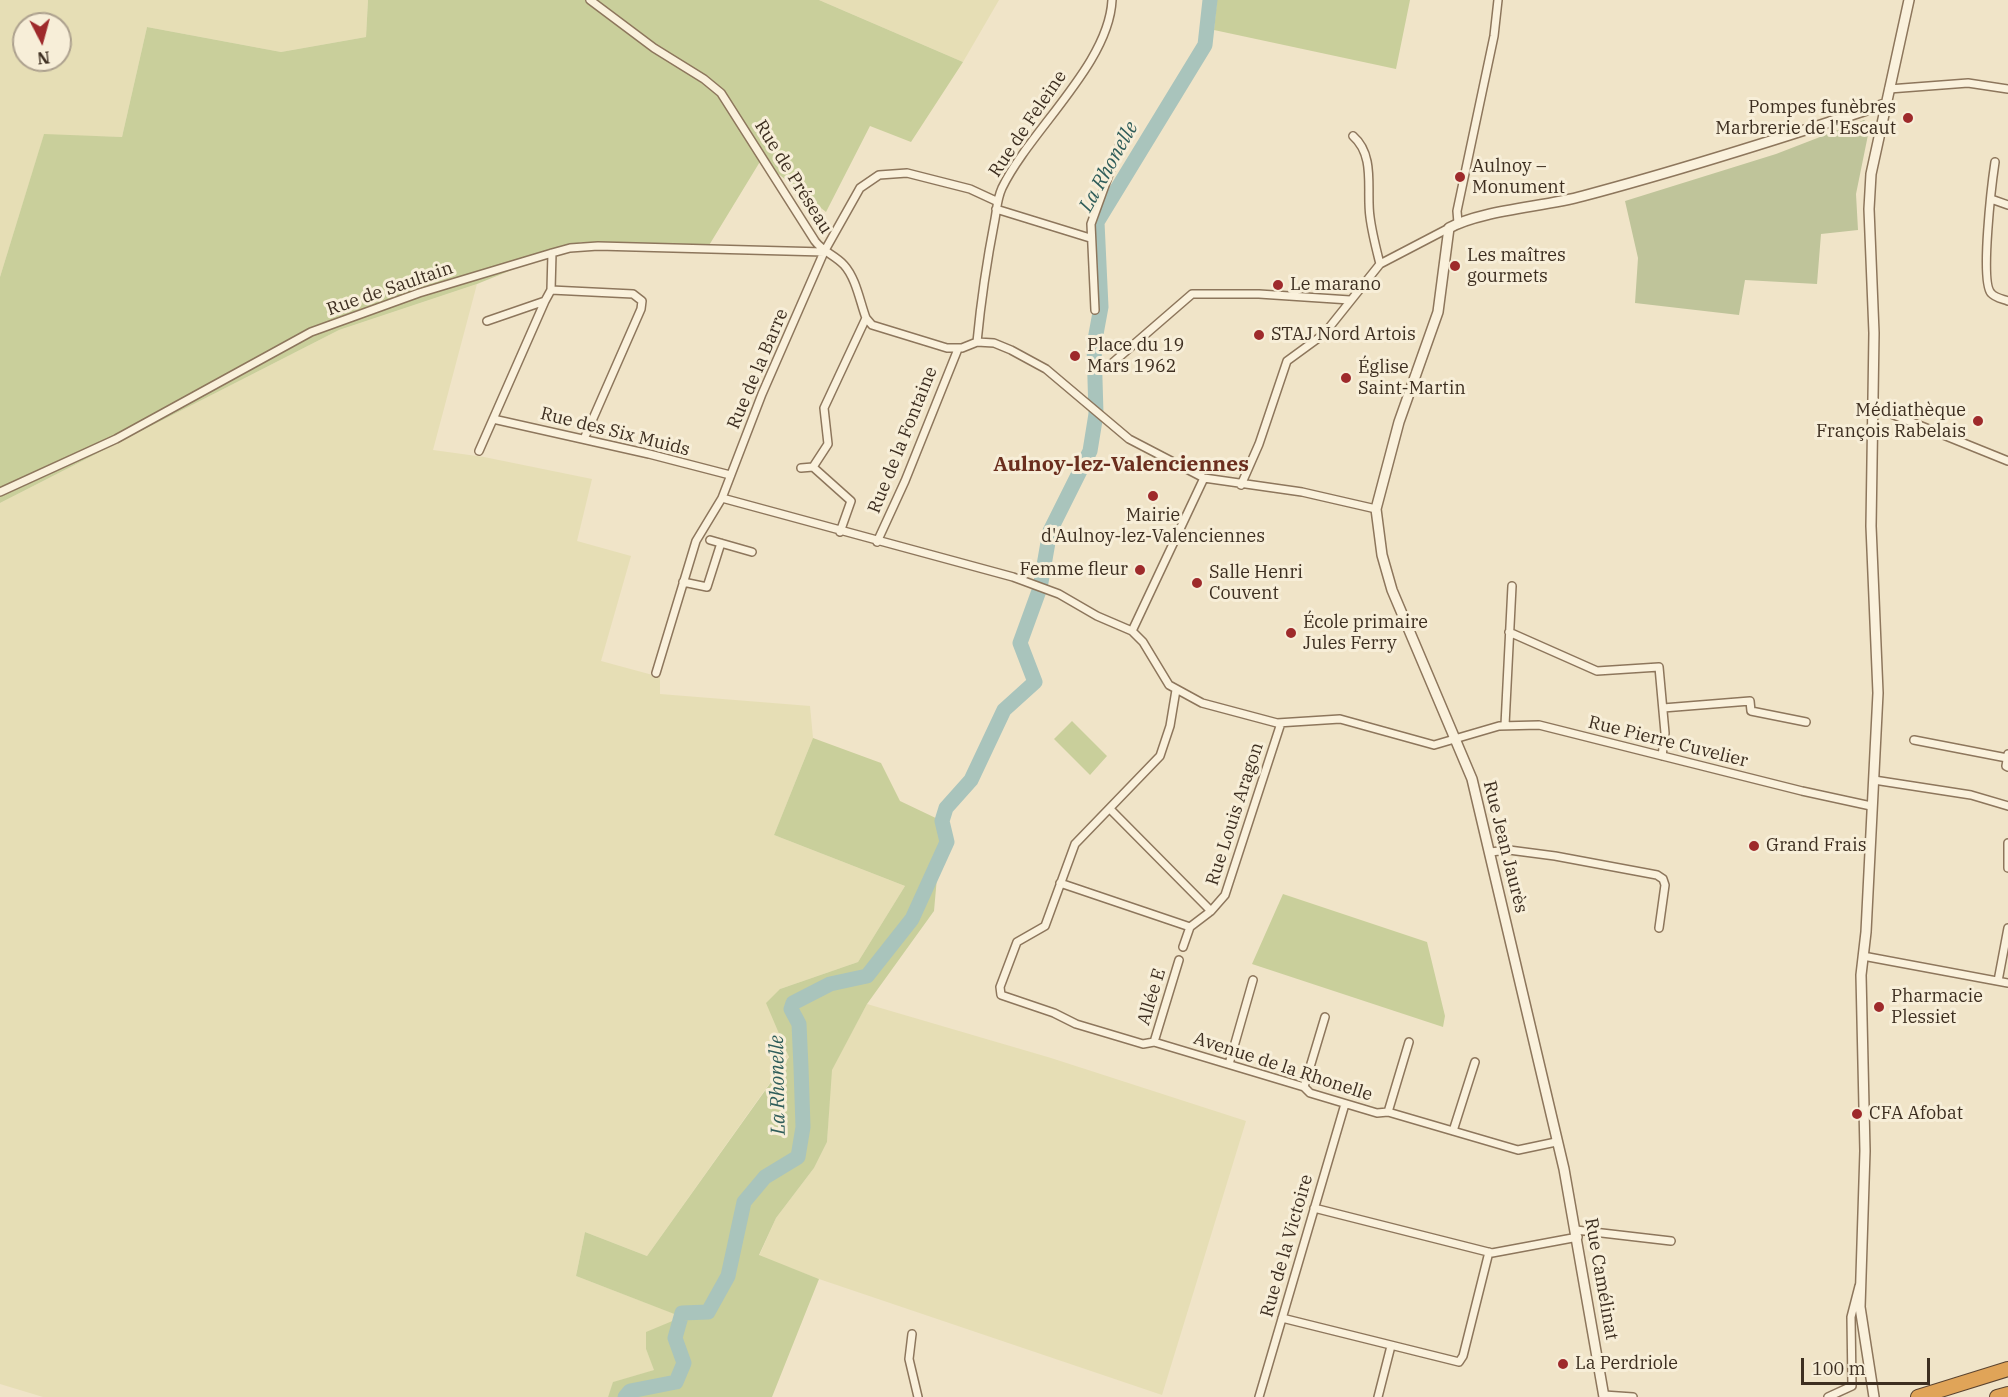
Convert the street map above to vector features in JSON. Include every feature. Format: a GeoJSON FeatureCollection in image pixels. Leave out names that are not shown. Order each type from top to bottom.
{"type":"FeatureCollection","features":[{"type":"Feature","properties":{"kind":"highway"},"geometry":{"type":"LineString","coordinates":[[1918,1397],[2008,1369]]}},
{"type":"Feature","properties":{"kind":"highway"},"geometry":{"type":"LineString","coordinates":[[1997,1397],[2008,1394]]}},
{"type":"Feature","properties":{"kind":"street","name":"Rue de Préseau"},"geometry":{"type":"LineString","coordinates":[[590,0],[654,48],[711,84],[721,93],[824,252],[842,263],[848,271],[866,318]]}},
{"type":"Feature","properties":{"kind":"street","name":"Rue de Feleine"},"geometry":{"type":"LineString","coordinates":[[977,342],[984,276],[996,201],[1020,154],[1093,54],[1108,27],[1112,0]]}},
{"type":"Feature","properties":{"kind":"street"},"geometry":{"type":"LineString","coordinates":[[813,467],[825,451],[828,440],[824,408],[866,318],[874,326],[958,349],[977,342],[999,345],[1034,361],[1103,418],[1148,451],[1204,478],[1308,494],[1376,510],[1399,422],[1436,321],[1494,36],[1498,0]]}},
{"type":"Feature","properties":{"kind":"street"},"geometry":{"type":"LineString","coordinates":[[1874,1397],[1861,1321],[1860,1284],[1866,1151],[1860,992],[1878,683],[1871,526],[1874,333],[1869,194],[1888,89],[1909,0]]}},
{"type":"Feature","properties":{"kind":"street"},"geometry":{"type":"LineString","coordinates":[[1888,89],[1968,83],[2008,88]]}},
{"type":"Feature","properties":{"kind":"street"},"geometry":{"type":"LineString","coordinates":[[1240,485],[1259,444],[1286,364],[1324,334],[1380,264],[1454,225],[1635,182],[1886,104]]}},
{"type":"Feature","properties":{"kind":"street"},"geometry":{"type":"LineString","coordinates":[[1353,136],[1361,144],[1367,162],[1369,215],[1380,264]]}},
{"type":"Feature","properties":{"kind":"street"},"geometry":{"type":"LineString","coordinates":[[1095,310],[1091,224],[1121,141]]}},
{"type":"Feature","properties":{"kind":"street"},"geometry":{"type":"LineString","coordinates":[[1995,162],[1987,244],[1989,290],[1994,296],[2008,301]]}},
{"type":"Feature","properties":{"kind":"street","name":"Rue de la Barre"},"geometry":{"type":"LineString","coordinates":[[656,673],[696,541],[722,498],[729,475],[824,252],[863,184],[884,174],[913,174],[970,189],[996,201]]}},
{"type":"Feature","properties":{"kind":"street"},"geometry":{"type":"LineString","coordinates":[[1990,199],[2008,205]]}},
{"type":"Feature","properties":{"kind":"street"},"geometry":{"type":"LineString","coordinates":[[996,209],[1090,238]]}},
{"type":"Feature","properties":{"kind":"street","name":"Rue de Saultain"},"geometry":{"type":"LineString","coordinates":[[0,492],[122,436],[303,335],[419,293],[552,253],[570,248],[598,246],[824,252]]}},
{"type":"Feature","properties":{"kind":"street"},"geometry":{"type":"LineString","coordinates":[[479,451],[551,290],[552,253]]}},
{"type":"Feature","properties":{"kind":"street"},"geometry":{"type":"LineString","coordinates":[[551,290],[633,294],[641,297],[641,309],[584,439]]}},
{"type":"Feature","properties":{"kind":"street"},"geometry":{"type":"LineString","coordinates":[[1110,365],[1150,333],[1190,295],[1279,295],[1350,300]]}},
{"type":"Feature","properties":{"kind":"street"},"geometry":{"type":"LineString","coordinates":[[487,321],[545,301]]}},
{"type":"Feature","properties":{"kind":"street","name":"Rue de la Fontaine"},"geometry":{"type":"LineString","coordinates":[[877,542],[905,481],[958,349]]}},
{"type":"Feature","properties":{"kind":"street"},"geometry":{"type":"LineString","coordinates":[[1873,411],[1889,413],[2008,461]]}},
{"type":"Feature","properties":{"kind":"street","name":"Rue des Six Muids"},"geometry":{"type":"LineString","coordinates":[[493,419],[729,475]]}},
{"type":"Feature","properties":{"kind":"street"},"geometry":{"type":"LineString","coordinates":[[801,468],[813,467],[851,501],[840,532]]}},
{"type":"Feature","properties":{"kind":"street"},"geometry":{"type":"LineString","coordinates":[[1132,631],[1204,478]]}},
{"type":"Feature","properties":{"kind":"street"},"geometry":{"type":"LineString","coordinates":[[722,498],[1030,583],[1132,631],[1143,642],[1166,682],[1176,690],[1171,722],[1160,756],[1075,844],[1060,883],[1190,927],[1184,947]]}},
{"type":"Feature","properties":{"kind":"street","name":"Rue Jean Jaurès"},"geometry":{"type":"LineString","coordinates":[[1376,510],[1382,555],[1389,582],[1471,774],[1571,1202]]}},
{"type":"Feature","properties":{"kind":"street"},"geometry":{"type":"LineString","coordinates":[[710,540],[752,552]]}},
{"type":"Feature","properties":{"kind":"street"},"geometry":{"type":"LineString","coordinates":[[683,582],[708,586],[722,543]]}},
{"type":"Feature","properties":{"kind":"street"},"geometry":{"type":"LineString","coordinates":[[1505,725],[1512,586]]}},
{"type":"Feature","properties":{"kind":"street"},"geometry":{"type":"LineString","coordinates":[[1509,632],[1597,671],[1659,667],[1665,742],[1662,756]]}},
{"type":"Feature","properties":{"kind":"street","name":"Rue Pierre Cuvelier"},"geometry":{"type":"LineString","coordinates":[[1176,690],[1202,703],[1281,723],[1336,719],[1434,745],[1505,725],[1547,727],[1871,806]]}},
{"type":"Feature","properties":{"kind":"street"},"geometry":{"type":"LineString","coordinates":[[1663,708],[1750,701],[1751,711],[1806,722]]}},
{"type":"Feature","properties":{"kind":"street","name":"Rue Louis Aragon"},"geometry":{"type":"LineString","coordinates":[[1190,927],[1211,911],[1226,892],[1281,723]]}},
{"type":"Feature","properties":{"kind":"street"},"geometry":{"type":"LineString","coordinates":[[1914,740],[2008,756],[2007,767]]}},
{"type":"Feature","properties":{"kind":"street"},"geometry":{"type":"LineString","coordinates":[[1874,780],[1971,795],[2008,806]]}},
{"type":"Feature","properties":{"kind":"street"},"geometry":{"type":"LineString","coordinates":[[1110,809],[1211,911]]}},
{"type":"Feature","properties":{"kind":"street"},"geometry":{"type":"LineString","coordinates":[[2008,843],[2008,867]]}},
{"type":"Feature","properties":{"kind":"street"},"geometry":{"type":"LineString","coordinates":[[1490,852],[1509,850],[1555,856],[1657,875],[1663,879],[1665,885],[1659,928]]}},
{"type":"Feature","properties":{"kind":"street","name":"Avenue de la Rhonelle"},"geometry":{"type":"LineString","coordinates":[[1060,883],[1045,926],[1017,942],[1000,987],[1001,995],[1105,1033],[1143,1044],[1154,1042],[1229,1064],[1304,1087],[1310,1093],[1377,1113],[1388,1112],[1518,1150],[1556,1142]]}},
{"type":"Feature","properties":{"kind":"street"},"geometry":{"type":"LineString","coordinates":[[1998,981],[2008,928]]}},
{"type":"Feature","properties":{"kind":"street"},"geometry":{"type":"LineString","coordinates":[[1863,956],[2008,983]]}},
{"type":"Feature","properties":{"kind":"street","name":"Allée E"},"geometry":{"type":"LineString","coordinates":[[1154,1042],[1179,960]]}},
{"type":"Feature","properties":{"kind":"street"},"geometry":{"type":"LineString","coordinates":[[1229,1064],[1253,980]]}},
{"type":"Feature","properties":{"kind":"street"},"geometry":{"type":"LineString","coordinates":[[1304,1087],[1325,1017]]}},
{"type":"Feature","properties":{"kind":"street"},"geometry":{"type":"LineString","coordinates":[[1388,1112],[1409,1042]]}},
{"type":"Feature","properties":{"kind":"street"},"geometry":{"type":"LineString","coordinates":[[1454,1131],[1475,1062]]}},
{"type":"Feature","properties":{"kind":"street","name":"Rue de la Victoire"},"geometry":{"type":"LineString","coordinates":[[1259,1397],[1345,1104]]}},
{"type":"Feature","properties":{"kind":"street","name":"Rue Camélinat"},"geometry":{"type":"LineString","coordinates":[[1571,1202],[1604,1396]]}},
{"type":"Feature","properties":{"kind":"street"},"geometry":{"type":"LineString","coordinates":[[1314,1208],[1489,1252],[1577,1234],[1671,1241]]}},
{"type":"Feature","properties":{"kind":"street"},"geometry":{"type":"LineString","coordinates":[[1282,1318],[1453,1363],[1461,1361],[1489,1252]]}},
{"type":"Feature","properties":{"kind":"street"},"geometry":{"type":"LineString","coordinates":[[1828,1397],[1848,1390],[1852,1383],[1851,1317],[1860,1284]]}},
{"type":"Feature","properties":{"kind":"street"},"geometry":{"type":"LineString","coordinates":[[912,1334],[909,1359],[918,1397]]}},
{"type":"Feature","properties":{"kind":"street"},"geometry":{"type":"LineString","coordinates":[[1378,1397],[1391,1346]]}},
{"type":"Feature","properties":{"kind":"street"},"geometry":{"type":"LineString","coordinates":[[1604,1396],[1633,1397]]}},
{"type":"Feature","properties":{"kind":"shaded area"},"geometry":{"type":"Polygon","coordinates":[[[0,0],[368,0],[366,37],[281,52],[147,27],[122,137],[44,135],[0,277],[0,0]]]}},
{"type":"Feature","properties":{"kind":"shaded area"},"geometry":{"type":"Polygon","coordinates":[[[819,0],[999,0],[963,62],[819,0]]]}},
{"type":"Feature","properties":{"kind":"shaded area"},"geometry":{"type":"Polygon","coordinates":[[[477,284],[433,450],[484,457],[592,479],[577,541],[631,556],[601,661],[660,677],[660,694],[810,706],[813,738],[774,835],[905,886],[858,962],[780,989],[789,1056],[647,1256],[585,1232],[576,1276],[683,1317],[646,1349],[655,1370],[614,1382],[608,1397],[43,1397],[0,1384],[0,503],[339,330],[477,284]]]}},
{"type":"Feature","properties":{"kind":"shaded area"},"geometry":{"type":"Polygon","coordinates":[[[867,1004],[1051,1058],[1246,1121],[1162,1395],[819,1279],[759,1256],[776,1218],[814,1168],[827,1142],[831,1070],[867,1004]]]}},
{"type":"Feature","properties":{"kind":"green space"},"geometry":{"type":"Polygon","coordinates":[[[368,0],[819,0],[963,62],[911,142],[870,126],[826,212],[761,160],[708,247],[581,242],[477,284],[339,330],[0,503],[0,277],[44,134],[122,137],[147,27],[281,52],[366,37],[368,0]]]}},
{"type":"Feature","properties":{"kind":"green space"},"geometry":{"type":"Polygon","coordinates":[[[1217,0],[1410,0],[1396,69],[1214,30],[1217,0]]]}},
{"type":"Feature","properties":{"kind":"green space"},"geometry":{"type":"Polygon","coordinates":[[[1864,120],[1870,125],[1856,194],[1858,230],[1821,234],[1817,284],[1745,280],[1739,315],[1635,303],[1638,258],[1625,201],[1776,154],[1864,120]]]}},
{"type":"Feature","properties":{"kind":"green space"},"geometry":{"type":"Polygon","coordinates":[[[1072,721],[1107,756],[1090,775],[1054,739],[1072,721]]]}},
{"type":"Feature","properties":{"kind":"green space"},"geometry":{"type":"Polygon","coordinates":[[[813,738],[881,763],[900,801],[942,821],[934,911],[867,1004],[832,1070],[827,1142],[814,1168],[776,1218],[759,1255],[819,1279],[772,1397],[608,1397],[613,1382],[654,1370],[646,1349],[646,1332],[682,1317],[576,1276],[585,1232],[647,1256],[789,1057],[766,1003],[780,989],[858,962],[905,886],[774,835],[813,738]]]}},
{"type":"Feature","properties":{"kind":"green space"},"geometry":{"type":"Polygon","coordinates":[[[1283,894],[1427,942],[1445,1016],[1443,1027],[1252,964],[1283,894]]]}},
{"type":"Feature","properties":{"kind":"waterway","name":"La Rhonelle"},"geometry":{"type":"LineString","coordinates":[[625,1397],[630,1391],[676,1382],[684,1363],[675,1338],[682,1313],[708,1312],[728,1276],[744,1202],[765,1177],[798,1157],[803,1127],[799,1024],[791,1009],[793,1003],[830,984],[867,976],[912,919],[947,842],[942,821],[946,808],[971,780],[1004,710],[1035,682],[1020,643],[1040,588],[1050,531],[1090,451],[1096,414],[1094,345],[1101,307],[1097,222],[1205,45],[1210,0]]}},
{"type":"Feature","properties":{"kind":"place","name":"Pompes funèbres Marbrerie de l'Escaut"},"geometry":{"type":"Point","coordinates":[1908,118]}},
{"type":"Feature","properties":{"kind":"place","name":"Aulnoy – Monument"},"geometry":{"type":"Point","coordinates":[1460,177]}},
{"type":"Feature","properties":{"kind":"place","name":"Les maîtres gourmets"},"geometry":{"type":"Point","coordinates":[1455,266]}},
{"type":"Feature","properties":{"kind":"place","name":"Le marano"},"geometry":{"type":"Point","coordinates":[1278,285]}},
{"type":"Feature","properties":{"kind":"place","name":"STAJ Nord Artois"},"geometry":{"type":"Point","coordinates":[1259,335]}},
{"type":"Feature","properties":{"kind":"place","name":"Place du 19 Mars 1962"},"geometry":{"type":"Point","coordinates":[1075,356]}},
{"type":"Feature","properties":{"kind":"place","name":"Église Saint-Martin"},"geometry":{"type":"Point","coordinates":[1346,378]}},
{"type":"Feature","properties":{"kind":"place","name":"Médiathèque François Rabelais"},"geometry":{"type":"Point","coordinates":[1978,421]}},
{"type":"Feature","properties":{"kind":"place","name":"Mairie d'Aulnoy-lez-Valenciennes"},"geometry":{"type":"Point","coordinates":[1153,496]}},
{"type":"Feature","properties":{"kind":"place","name":"Femme fleur"},"geometry":{"type":"Point","coordinates":[1140,570]}},
{"type":"Feature","properties":{"kind":"place","name":"Salle Henri Couvent"},"geometry":{"type":"Point","coordinates":[1197,583]}},
{"type":"Feature","properties":{"kind":"place","name":"École primaire Jules Ferry"},"geometry":{"type":"Point","coordinates":[1291,633]}},
{"type":"Feature","properties":{"kind":"place","name":"Grand Frais"},"geometry":{"type":"Point","coordinates":[1754,846]}},
{"type":"Feature","properties":{"kind":"place","name":"Pharmacie Plessiet"},"geometry":{"type":"Point","coordinates":[1879,1007]}},
{"type":"Feature","properties":{"kind":"place","name":"CFA Afobat"},"geometry":{"type":"Point","coordinates":[1857,1114]}},
{"type":"Feature","properties":{"kind":"place","name":"La Perdriole"},"geometry":{"type":"Point","coordinates":[1563,1364]}},
{"type":"Feature","properties":{"kind":"district","name":"Aulnoy-lez-Valenciennes"},"geometry":{"type":"Point","coordinates":[1121,465]}}]}
